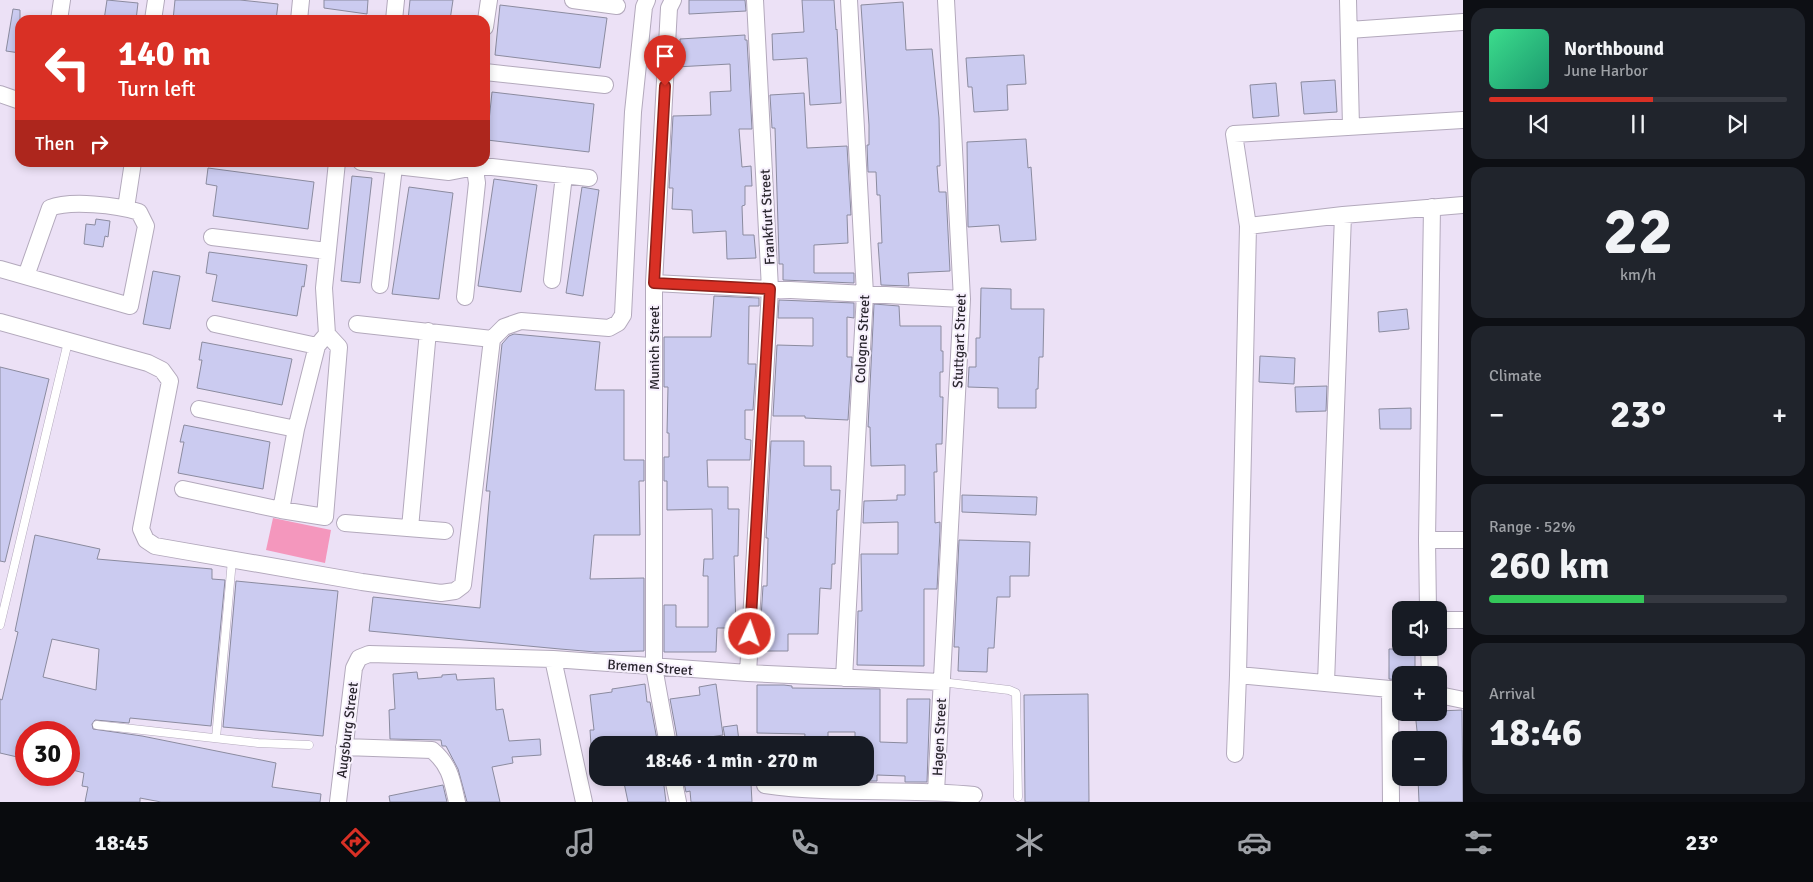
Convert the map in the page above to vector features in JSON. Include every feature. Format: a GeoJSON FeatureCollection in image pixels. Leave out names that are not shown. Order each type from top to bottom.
{"type":"FeatureCollection","features":[{"type":"Feature","properties":{"kind":"street"},"geometry":{"type":"LineString","coordinates":[[60,15],[62,0]]}},
{"type":"Feature","properties":{"kind":"street"},"geometry":{"type":"LineString","coordinates":[[154,15],[156,0]]}},
{"type":"Feature","properties":{"kind":"street"},"geometry":{"type":"LineString","coordinates":[[300,15],[301,0]]}},
{"type":"Feature","properties":{"kind":"street"},"geometry":{"type":"LineString","coordinates":[[394,15],[396,0]]}},
{"type":"Feature","properties":{"kind":"street"},"geometry":{"type":"LineString","coordinates":[[487,15],[489,0]]}},
{"type":"Feature","properties":{"kind":"street"},"geometry":{"type":"LineString","coordinates":[[574,0],[617,6]]}},
{"type":"Feature","properties":{"kind":"street"},"geometry":{"type":"LineString","coordinates":[[0,322],[148,363],[162,370],[170,381],[141,529],[146,540],[156,546],[362,582],[442,593],[454,591],[463,585],[492,339],[504,327],[521,321],[610,328],[618,323],[623,315],[632,112],[644,7],[647,0]]}},
{"type":"Feature","properties":{"kind":"street","name":"Munich Street"},"geometry":{"type":"LineString","coordinates":[[666,736],[654,667],[654,283],[669,8],[673,0]]}},
{"type":"Feature","properties":{"kind":"street","name":"Frankfurt Street"},"geometry":{"type":"LineString","coordinates":[[748,673],[770,289],[755,0]]}},
{"type":"Feature","properties":{"kind":"street","name":"Cologne Street"},"geometry":{"type":"LineString","coordinates":[[844,678],[865,294],[849,0]]}},
{"type":"Feature","properties":{"kind":"street","name":"Stuttgart Street"},"geometry":{"type":"LineString","coordinates":[[941,682],[962,299],[946,0]]}},
{"type":"Feature","properties":{"kind":"street"},"geometry":{"type":"LineString","coordinates":[[1348,0],[1351,127]]}},
{"type":"Feature","properties":{"kind":"street"},"geometry":{"type":"LineString","coordinates":[[1349,30],[1463,22]]}},
{"type":"Feature","properties":{"kind":"street"},"geometry":{"type":"LineString","coordinates":[[490,73],[605,85]]}},
{"type":"Feature","properties":{"kind":"street"},"geometry":{"type":"LineString","coordinates":[[0,94],[15,98]]}},
{"type":"Feature","properties":{"kind":"street"},"geometry":{"type":"LineString","coordinates":[[1235,754],[1248,226],[1234,134],[1463,120]]}},
{"type":"Feature","properties":{"kind":"street"},"geometry":{"type":"LineString","coordinates":[[126,208],[132,167]]}},
{"type":"Feature","properties":{"kind":"street"},"geometry":{"type":"LineString","coordinates":[[281,510],[296,429],[322,340],[327,251],[336,167]]}},
{"type":"Feature","properties":{"kind":"street"},"geometry":{"type":"LineString","coordinates":[[380,285],[394,167],[449,172],[467,167]]}},
{"type":"Feature","properties":{"kind":"street"},"geometry":{"type":"LineString","coordinates":[[465,297],[477,183],[474,167]]}},
{"type":"Feature","properties":{"kind":"street"},"geometry":{"type":"LineString","coordinates":[[490,167],[588,178]]}},
{"type":"Feature","properties":{"kind":"street"},"geometry":{"type":"LineString","coordinates":[[552,280],[564,176]]}},
{"type":"Feature","properties":{"kind":"street"},"geometry":{"type":"LineString","coordinates":[[0,269],[130,306],[146,226],[139,212],[126,208],[60,204],[50,208],[26,276]]}},
{"type":"Feature","properties":{"kind":"street"},"geometry":{"type":"LineString","coordinates":[[1248,226],[1342,215],[1463,205]]}},
{"type":"Feature","properties":{"kind":"street"},"geometry":{"type":"LineString","coordinates":[[1428,601],[1427,540],[1432,207]]}},
{"type":"Feature","properties":{"kind":"street"},"geometry":{"type":"LineString","coordinates":[[1326,683],[1342,215]]}},
{"type":"Feature","properties":{"kind":"street"},"geometry":{"type":"LineString","coordinates":[[212,237],[327,251]]}},
{"type":"Feature","properties":{"kind":"street"},"geometry":{"type":"LineString","coordinates":[[654,283],[962,299]]}},
{"type":"Feature","properties":{"kind":"street"},"geometry":{"type":"LineString","coordinates":[[183,489],[281,510],[326,517],[339,347],[322,340],[216,324]]}},
{"type":"Feature","properties":{"kind":"street"},"geometry":{"type":"LineString","coordinates":[[357,324],[492,339]]}},
{"type":"Feature","properties":{"kind":"street"},"geometry":{"type":"LineString","coordinates":[[410,528],[428,331]]}},
{"type":"Feature","properties":{"kind":"street"},"geometry":{"type":"LineString","coordinates":[[199,409],[296,429]]}},
{"type":"Feature","properties":{"kind":"street"},"geometry":{"type":"LineString","coordinates":[[345,524],[445,531]]}},
{"type":"Feature","properties":{"kind":"street"},"geometry":{"type":"LineString","coordinates":[[1427,540],[1463,540]]}},
{"type":"Feature","properties":{"kind":"street"},"geometry":{"type":"LineString","coordinates":[[1447,620],[1463,620]]}},
{"type":"Feature","properties":{"kind":"street","name":"Bremen Street"},"geometry":{"type":"LineString","coordinates":[[359,658],[369,654],[553,659],[748,673],[941,682]]}},
{"type":"Feature","properties":{"kind":"street","name":"Augsburg Street"},"geometry":{"type":"LineString","coordinates":[[338,802],[354,668],[359,658]]}},
{"type":"Feature","properties":{"kind":"street"},"geometry":{"type":"LineString","coordinates":[[553,659],[584,802]]}},
{"type":"Feature","properties":{"kind":"street"},"geometry":{"type":"LineString","coordinates":[[1238,675],[1392,690]]}},
{"type":"Feature","properties":{"kind":"street","name":"Hagen Street"},"geometry":{"type":"LineString","coordinates":[[936,792],[941,682]]}},
{"type":"Feature","properties":{"kind":"street"},"geometry":{"type":"LineString","coordinates":[[1447,697],[1463,700]]}},
{"type":"Feature","properties":{"kind":"street"},"geometry":{"type":"LineString","coordinates":[[1391,802],[1395,721]]}},
{"type":"Feature","properties":{"kind":"street"},"geometry":{"type":"LineString","coordinates":[[344,747],[432,750],[443,759],[451,777],[457,802]]}},
{"type":"Feature","properties":{"kind":"street"},"geometry":{"type":"LineString","coordinates":[[675,786],[678,802]]}},
{"type":"Feature","properties":{"kind":"street","name":"Hagen Street"},"geometry":{"type":"LineString","coordinates":[[768,786],[795,796],[936,792],[974,795]]}},
{"type":"Feature","properties":{"kind":"lane"},"geometry":{"type":"LineString","coordinates":[[0,625],[68,342]]}},
{"type":"Feature","properties":{"kind":"lane"},"geometry":{"type":"LineString","coordinates":[[216,738],[232,560]]}},
{"type":"Feature","properties":{"kind":"lane"},"geometry":{"type":"LineString","coordinates":[[941,682],[1009,690],[1016,693],[1018,797]]}},
{"type":"Feature","properties":{"kind":"lane"},"geometry":{"type":"LineString","coordinates":[[97,725],[258,743],[309,745]]}},
{"type":"Feature","properties":{"kind":"shaded area"},"geometry":{"type":"Polygon","coordinates":[[[273,518],[331,530],[325,563],[266,550],[273,518]]]}},
{"type":"Feature","properties":{"kind":"building"},"geometry":{"type":"Polygon","coordinates":[[[107,0],[138,3],[137,15],[105,15],[107,0]]]}},
{"type":"Feature","properties":{"kind":"building"},"geometry":{"type":"Polygon","coordinates":[[[175,0],[240,0],[278,4],[277,15],[174,15],[175,0]]]}},
{"type":"Feature","properties":{"kind":"building"},"geometry":{"type":"Polygon","coordinates":[[[324,0],[368,0],[367,14],[324,8],[324,0]]]}},
{"type":"Feature","properties":{"kind":"building"},"geometry":{"type":"Polygon","coordinates":[[[410,0],[453,0],[451,15],[408,15],[410,0]]]}},
{"type":"Feature","properties":{"kind":"building"},"geometry":{"type":"Polygon","coordinates":[[[689,0],[745,0],[746,11],[689,14],[689,0]]]}},
{"type":"Feature","properties":{"kind":"building"},"geometry":{"type":"Polygon","coordinates":[[[802,0],[834,0],[841,103],[810,105],[807,58],[773,60],[772,34],[804,32],[802,0]]]}},
{"type":"Feature","properties":{"kind":"building"},"geometry":{"type":"Polygon","coordinates":[[[903,2],[906,50],[932,49],[939,118],[940,166],[937,166],[939,192],[946,192],[950,271],[908,273],[909,286],[881,285],[878,243],[882,243],[880,195],[877,195],[876,172],[868,172],[867,145],[869,145],[869,125],[861,5],[903,2]]]}},
{"type":"Feature","properties":{"kind":"building"},"geometry":{"type":"Polygon","coordinates":[[[500,5],[607,18],[600,68],[495,55],[500,5]]]}},
{"type":"Feature","properties":{"kind":"building"},"geometry":{"type":"Polygon","coordinates":[[[13,9],[20,10],[20,15],[15,15],[15,52],[6,51],[13,9]]]}},
{"type":"Feature","properties":{"kind":"building"},"geometry":{"type":"Polygon","coordinates":[[[745,35],[745,40],[747,40],[752,129],[739,129],[742,167],[751,166],[752,186],[745,186],[745,205],[742,206],[743,235],[754,235],[756,258],[727,259],[726,231],[693,233],[692,210],[672,209],[673,188],[669,188],[673,116],[711,115],[710,92],[731,91],[730,64],[676,67],[677,42],[680,42],[680,39],[745,35]]]}},
{"type":"Feature","properties":{"kind":"building"},"geometry":{"type":"Polygon","coordinates":[[[1024,55],[1026,84],[1007,85],[1008,110],[974,112],[972,87],[968,87],[966,58],[1024,55]]]}},
{"type":"Feature","properties":{"kind":"building"},"geometry":{"type":"Polygon","coordinates":[[[1335,80],[1337,112],[1304,114],[1301,82],[1335,80]]]}},
{"type":"Feature","properties":{"kind":"building"},"geometry":{"type":"Polygon","coordinates":[[[1276,83],[1279,116],[1253,118],[1250,85],[1276,83]]]}},
{"type":"Feature","properties":{"kind":"building"},"geometry":{"type":"Polygon","coordinates":[[[492,92],[594,104],[589,152],[490,140],[492,92]]]}},
{"type":"Feature","properties":{"kind":"building"},"geometry":{"type":"Polygon","coordinates":[[[804,93],[807,148],[847,146],[851,215],[847,215],[848,243],[814,245],[814,273],[854,273],[854,283],[783,280],[783,264],[779,264],[775,128],[772,128],[770,95],[804,93]]]}},
{"type":"Feature","properties":{"kind":"building"},"geometry":{"type":"Polygon","coordinates":[[[1026,139],[1028,168],[1031,167],[1036,240],[1001,242],[999,225],[968,227],[967,142],[1026,139]]]}},
{"type":"Feature","properties":{"kind":"building"},"geometry":{"type":"Polygon","coordinates":[[[208,168],[314,182],[308,229],[213,216],[217,186],[206,184],[208,168]]]}},
{"type":"Feature","properties":{"kind":"building"},"geometry":{"type":"Polygon","coordinates":[[[352,176],[372,178],[360,283],[341,281],[352,176]]]}},
{"type":"Feature","properties":{"kind":"building"},"geometry":{"type":"Polygon","coordinates":[[[494,179],[537,185],[521,292],[478,286],[494,179]]]}},
{"type":"Feature","properties":{"kind":"building"},"geometry":{"type":"Polygon","coordinates":[[[409,187],[453,193],[439,299],[392,294],[409,187]]]}},
{"type":"Feature","properties":{"kind":"building"},"geometry":{"type":"Polygon","coordinates":[[[582,187],[599,190],[583,296],[566,293],[582,187]]]}},
{"type":"Feature","properties":{"kind":"building"},"geometry":{"type":"Polygon","coordinates":[[[96,219],[110,221],[108,237],[105,236],[103,247],[84,244],[86,224],[95,225],[96,219]]]}},
{"type":"Feature","properties":{"kind":"building"},"geometry":{"type":"Polygon","coordinates":[[[209,252],[307,265],[297,316],[212,301],[217,275],[206,273],[209,252]]]}},
{"type":"Feature","properties":{"kind":"building"},"geometry":{"type":"Polygon","coordinates":[[[153,271],[180,276],[170,329],[143,324],[153,271]]]}},
{"type":"Feature","properties":{"kind":"building"},"geometry":{"type":"Polygon","coordinates":[[[981,288],[1011,289],[1011,309],[1044,309],[1043,357],[1039,357],[1036,408],[998,408],[998,388],[968,387],[969,367],[976,367],[976,338],[980,338],[981,288]]]}},
{"type":"Feature","properties":{"kind":"building"},"geometry":{"type":"Polygon","coordinates":[[[714,296],[759,298],[759,306],[749,306],[748,364],[756,364],[753,410],[745,410],[745,439],[751,440],[750,460],[707,460],[708,487],[728,487],[728,509],[739,509],[738,556],[734,556],[736,628],[717,628],[716,652],[664,652],[664,605],[676,605],[676,627],[708,627],[708,576],[703,576],[704,559],[713,559],[712,509],[667,510],[667,481],[664,481],[664,457],[669,457],[669,433],[667,433],[668,387],[664,387],[664,337],[711,337],[714,296]]]}},
{"type":"Feature","properties":{"kind":"building"},"geometry":{"type":"Polygon","coordinates":[[[779,300],[854,303],[854,318],[847,317],[847,357],[852,357],[848,420],[805,418],[805,416],[773,416],[777,345],[813,346],[813,318],[778,318],[779,300]]]}},
{"type":"Feature","properties":{"kind":"building"},"geometry":{"type":"Polygon","coordinates":[[[874,304],[899,306],[900,326],[941,326],[941,351],[943,351],[943,372],[940,372],[940,397],[943,397],[942,444],[936,444],[937,472],[934,472],[935,523],[940,522],[940,531],[937,589],[924,589],[924,666],[857,665],[858,611],[862,611],[861,554],[898,554],[898,522],[863,523],[864,501],[897,500],[897,495],[905,495],[905,465],[871,466],[870,427],[868,427],[874,304]]]}},
{"type":"Feature","properties":{"kind":"building"},"geometry":{"type":"Polygon","coordinates":[[[1407,309],[1409,329],[1379,332],[1378,312],[1407,309]]]}},
{"type":"Feature","properties":{"kind":"building"},"geometry":{"type":"Polygon","coordinates":[[[514,334],[600,342],[595,390],[624,390],[624,460],[644,460],[644,481],[639,481],[640,535],[594,535],[590,579],[644,578],[644,651],[596,652],[369,631],[373,597],[480,608],[490,491],[486,491],[502,344],[509,336],[514,334]]]}},
{"type":"Feature","properties":{"kind":"building"},"geometry":{"type":"Polygon","coordinates":[[[202,342],[292,359],[282,405],[197,388],[202,360],[199,360],[202,342]]]}},
{"type":"Feature","properties":{"kind":"building"},"geometry":{"type":"Polygon","coordinates":[[[1260,356],[1295,358],[1294,384],[1259,382],[1260,356]]]}},
{"type":"Feature","properties":{"kind":"building"},"geometry":{"type":"Polygon","coordinates":[[[0,367],[49,379],[5,562],[0,561],[0,367]]]}},
{"type":"Feature","properties":{"kind":"building"},"geometry":{"type":"Polygon","coordinates":[[[1327,386],[1326,411],[1296,412],[1295,387],[1327,386]]]}},
{"type":"Feature","properties":{"kind":"building"},"geometry":{"type":"Polygon","coordinates":[[[1411,408],[1411,429],[1380,429],[1379,409],[1411,408]]]}},
{"type":"Feature","properties":{"kind":"building"},"geometry":{"type":"Polygon","coordinates":[[[184,425],[270,442],[263,489],[178,473],[184,442],[180,442],[184,425]]]}},
{"type":"Feature","properties":{"kind":"building"},"geometry":{"type":"Polygon","coordinates":[[[771,441],[804,441],[804,466],[831,466],[831,490],[840,490],[839,510],[837,510],[835,564],[832,564],[831,589],[820,588],[818,634],[788,634],[788,651],[759,651],[763,586],[767,586],[768,538],[766,538],[771,441]]]}},
{"type":"Feature","properties":{"kind":"building"},"geometry":{"type":"Polygon","coordinates":[[[962,495],[1037,497],[1036,515],[962,512],[962,495]]]}},
{"type":"Feature","properties":{"kind":"building"},"geometry":{"type":"Polygon","coordinates":[[[35,535],[100,549],[97,559],[212,569],[212,579],[225,580],[211,726],[130,718],[129,723],[95,720],[92,724],[93,729],[142,736],[276,763],[272,787],[321,794],[320,802],[161,802],[140,798],[140,802],[85,802],[88,787],[82,786],[84,773],[80,772],[80,721],[15,721],[15,756],[0,753],[0,699],[2,700],[18,632],[15,631],[35,535]],[[52,639],[43,677],[96,690],[99,649],[52,639]]]}},
{"type":"Feature","properties":{"kind":"building"},"geometry":{"type":"Polygon","coordinates":[[[959,540],[1030,542],[1029,576],[1010,576],[1010,597],[997,597],[994,648],[988,648],[987,672],[958,671],[959,647],[954,647],[959,540]]]}},
{"type":"Feature","properties":{"kind":"building"},"geometry":{"type":"Polygon","coordinates":[[[236,581],[338,591],[323,736],[223,727],[236,581]]]}},
{"type":"Feature","properties":{"kind":"building"},"geometry":{"type":"Polygon","coordinates":[[[1389,649],[1392,649],[1392,656],[1415,656],[1415,666],[1392,666],[1392,679],[1389,679],[1389,649]]]}},
{"type":"Feature","properties":{"kind":"building"},"geometry":{"type":"Polygon","coordinates":[[[417,672],[418,679],[456,674],[457,680],[494,678],[496,710],[503,709],[509,741],[540,739],[541,755],[512,757],[513,763],[492,767],[500,802],[467,802],[458,769],[446,746],[442,746],[441,740],[390,739],[389,710],[395,709],[393,674],[417,672]]]}},
{"type":"Feature","properties":{"kind":"building"},"geometry":{"type":"Polygon","coordinates":[[[645,684],[647,702],[650,702],[656,736],[590,736],[590,730],[594,730],[590,695],[612,692],[612,689],[645,684]]]}},
{"type":"Feature","properties":{"kind":"building"},"geometry":{"type":"Polygon","coordinates":[[[716,684],[723,735],[677,736],[670,699],[700,695],[699,687],[716,684]]]}},
{"type":"Feature","properties":{"kind":"building"},"geometry":{"type":"Polygon","coordinates":[[[757,685],[784,685],[792,686],[792,688],[880,689],[880,742],[907,743],[907,699],[930,699],[927,782],[905,782],[905,776],[877,775],[877,781],[874,781],[874,736],[855,736],[855,732],[828,732],[828,736],[757,733],[757,685]]]}},
{"type":"Feature","properties":{"kind":"building"},"geometry":{"type":"Polygon","coordinates":[[[1088,694],[1089,802],[1025,802],[1024,695],[1088,694]]]}},
{"type":"Feature","properties":{"kind":"building"},"geometry":{"type":"Polygon","coordinates":[[[1462,710],[1463,802],[1419,802],[1418,786],[1447,786],[1447,731],[1417,731],[1416,721],[1447,721],[1447,711],[1462,710]]]}},
{"type":"Feature","properties":{"kind":"building"},"geometry":{"type":"Polygon","coordinates":[[[737,725],[738,736],[725,736],[723,727],[737,725]]]}},
{"type":"Feature","properties":{"kind":"building"},"geometry":{"type":"Polygon","coordinates":[[[443,785],[447,802],[390,802],[389,796],[443,785]]]}},
{"type":"Feature","properties":{"kind":"building"},"geometry":{"type":"Polygon","coordinates":[[[625,786],[664,786],[666,802],[628,802],[625,786]]]}},
{"type":"Feature","properties":{"kind":"building"},"geometry":{"type":"Polygon","coordinates":[[[685,786],[751,786],[752,802],[691,802],[690,791],[686,792],[685,786]]]}},
{"type":"Feature","properties":{"kind":"route"},"geometry":{"type":"LineString","coordinates":[[665,86],[654,283],[770,289],[750,634]]}}]}
